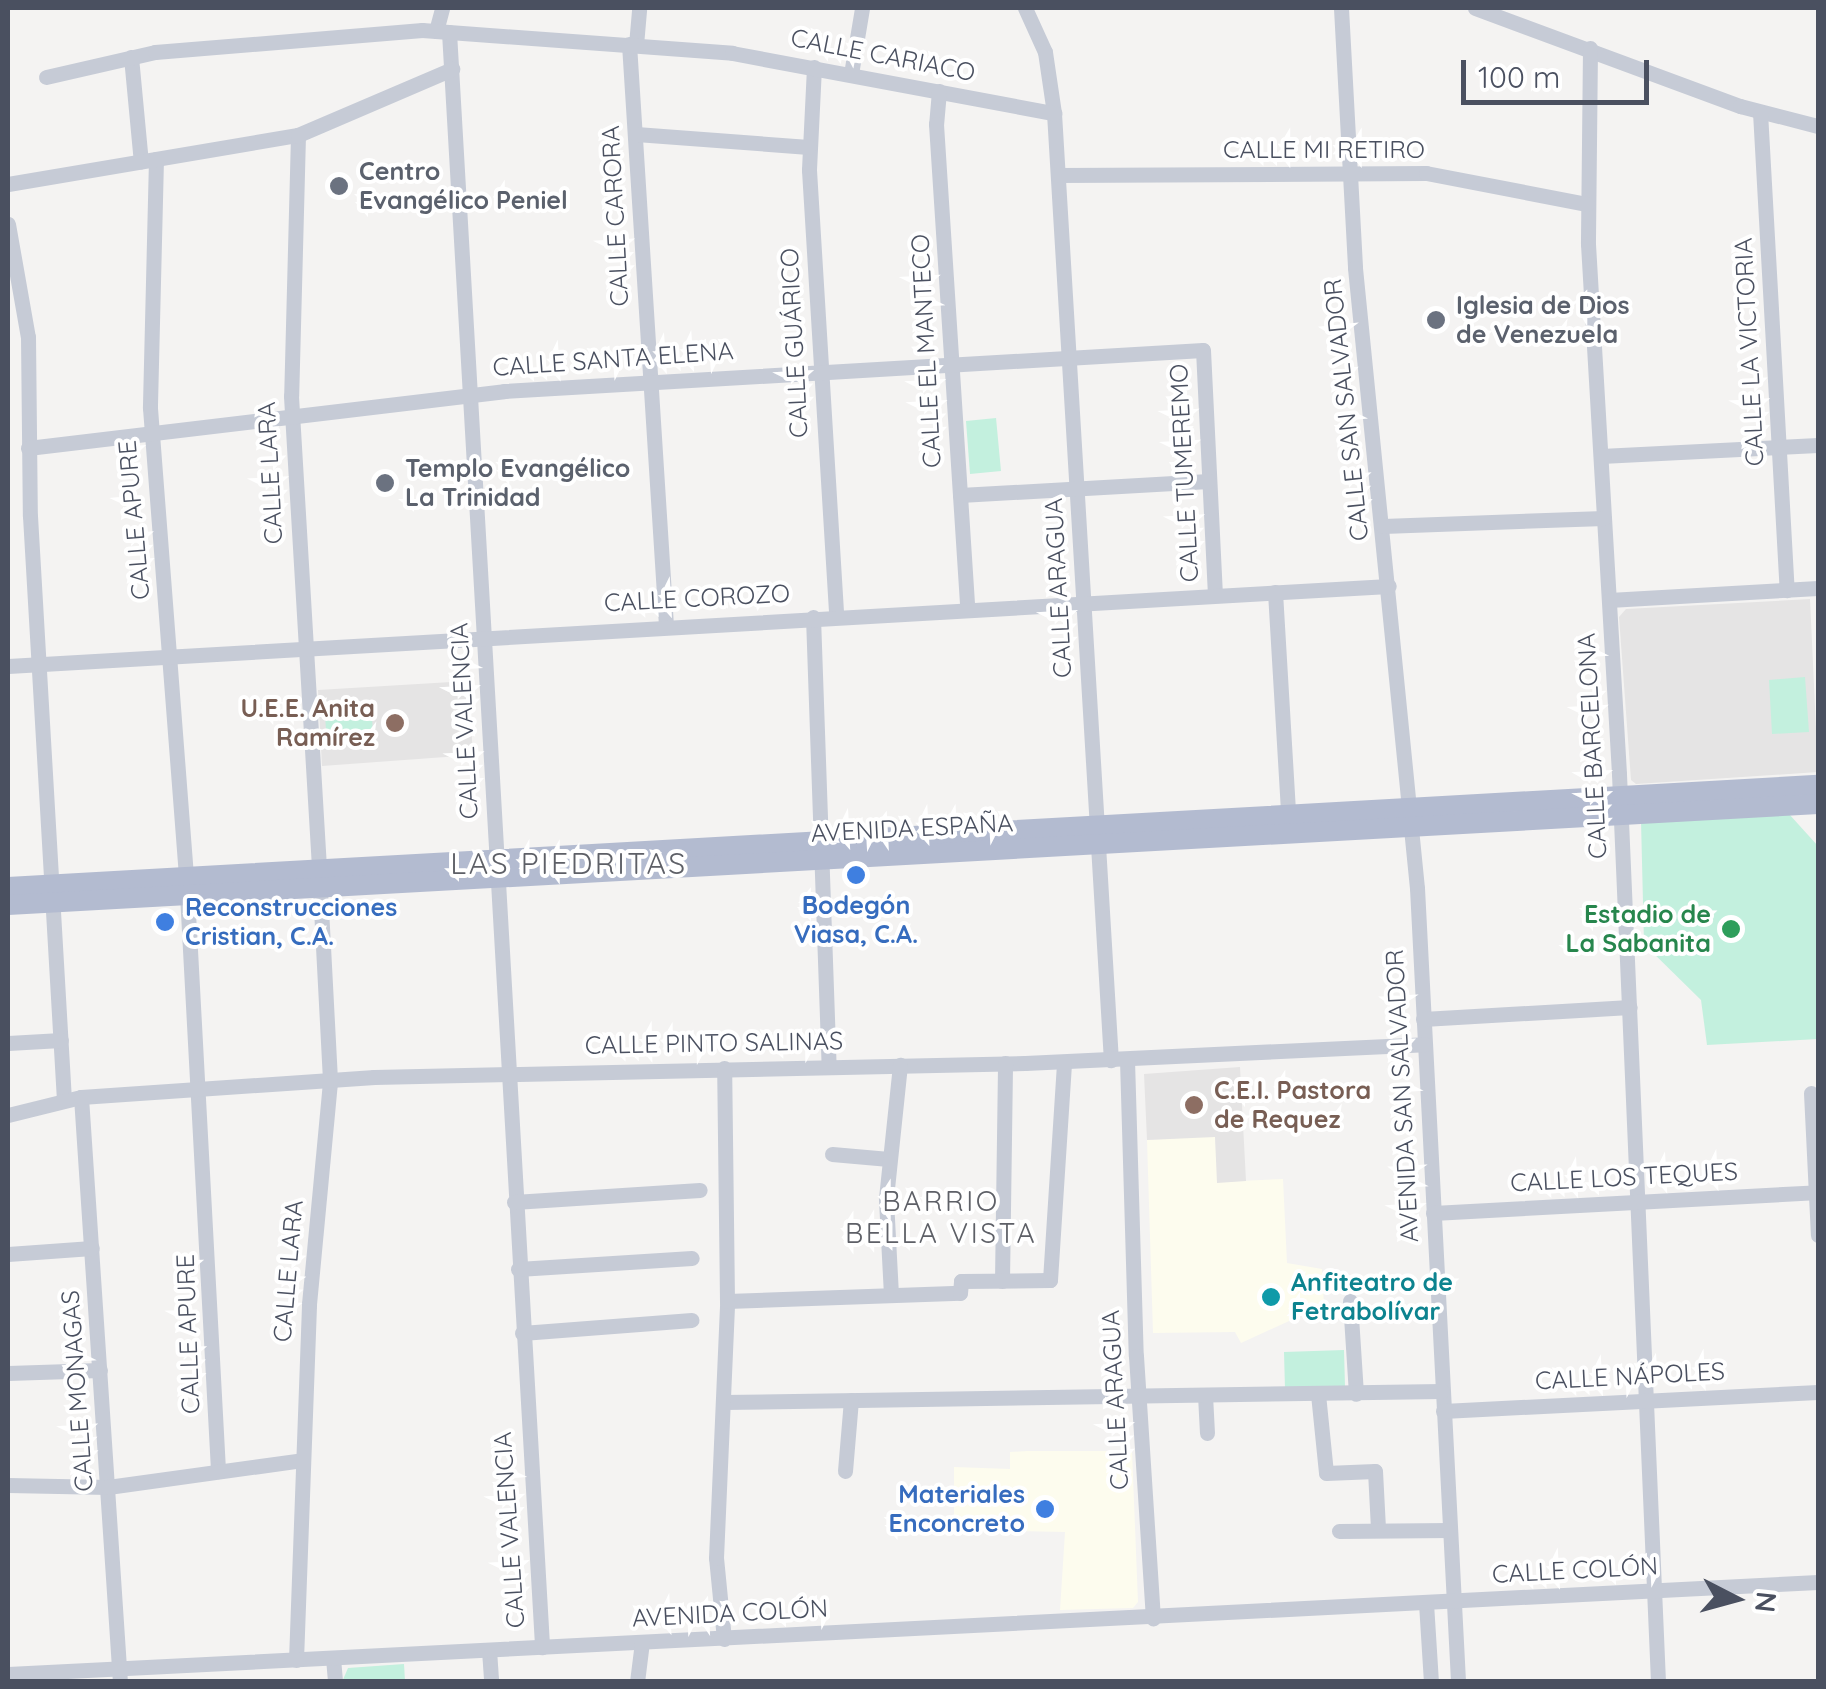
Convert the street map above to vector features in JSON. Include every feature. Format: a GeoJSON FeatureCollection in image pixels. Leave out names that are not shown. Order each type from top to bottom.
{"type":"FeatureCollection","features":[{"type":"Feature","properties":{"kind":"main road","name":"AVENIDA ESPAÑA"},"geometry":{"type":"LineString","coordinates":[[1620,805],[1818,785]]}},
{"type":"Feature","properties":{"kind":"main road","name":"AVENIDA ESPAÑA"},"geometry":{"type":"LineString","coordinates":[[8,887],[52,893],[1620,805],[1818,804]]}},
{"type":"Feature","properties":{"kind":"main road","name":"AVENIDA ESPAÑA"},"geometry":{"type":"LineString","coordinates":[[1097,834],[1288,814],[1412,816]]}},
{"type":"Feature","properties":{"kind":"main road","name":"AVENIDA ESPAÑA"},"geometry":{"type":"LineString","coordinates":[[8,906],[52,893]]}},
{"type":"Feature","properties":{"kind":"street","name":"CALLE VALENCIA"},"geometry":{"type":"LineString","coordinates":[[442,8],[452,69],[542,1647]]}},
{"type":"Feature","properties":{"kind":"street","name":"CALLE CARORA"},"geometry":{"type":"LineString","coordinates":[[639,8],[632,45],[666,625]]}},
{"type":"Feature","properties":{"kind":"street"},"geometry":{"type":"LineString","coordinates":[[851,74],[862,8]]}},
{"type":"Feature","properties":{"kind":"street","name":"CALLE ARAGUA"},"geometry":{"type":"LineString","coordinates":[[1025,8],[1045,52],[1054,113],[1097,834],[1119,1060],[1153,1618]]}},
{"type":"Feature","properties":{"kind":"street","name":"CALLE SAN SALVADOR"},"geometry":{"type":"LineString","coordinates":[[1341,8],[1348,172],[1412,816]]}},
{"type":"Feature","properties":{"kind":"street"},"geometry":{"type":"LineString","coordinates":[[1475,8],[1760,112],[1818,126]]}},
{"type":"Feature","properties":{"kind":"street","name":"CALLE CARIACO"},"geometry":{"type":"LineString","coordinates":[[46,77],[132,56],[376,31],[443,32],[732,52],[1054,113]]}},
{"type":"Feature","properties":{"kind":"street","name":"CALLE BARCELONA"},"geometry":{"type":"LineString","coordinates":[[1590,48],[1587,204],[1630,1007],[1658,1682]]}},
{"type":"Feature","properties":{"kind":"street","name":"CALLE APURE"},"geometry":{"type":"LineString","coordinates":[[132,56],[148,160],[151,435],[171,656],[201,1089],[218,1472]]}},
{"type":"Feature","properties":{"kind":"street","name":"CALLE GUÁRICO"},"geometry":{"type":"LineString","coordinates":[[814,67],[809,147],[836,616]]}},
{"type":"Feature","properties":{"kind":"street"},"geometry":{"type":"LineString","coordinates":[[8,184],[298,135],[452,69]]}},
{"type":"Feature","properties":{"kind":"street","name":"CALLE EL MANTECO"},"geometry":{"type":"LineString","coordinates":[[939,91],[936,124],[968,609]]}},
{"type":"Feature","properties":{"kind":"street","name":"CALLE LA VICTORIA"},"geometry":{"type":"LineString","coordinates":[[1760,112],[1787,590]]}},
{"type":"Feature","properties":{"kind":"street"},"geometry":{"type":"LineString","coordinates":[[636,134],[809,147]]}},
{"type":"Feature","properties":{"kind":"street","name":"CALLE LARA"},"geometry":{"type":"LineString","coordinates":[[296,1660],[309,1304],[330,1080],[292,415],[298,135]]}},
{"type":"Feature","properties":{"kind":"street","name":"CALLE MI RETIRO"},"geometry":{"type":"LineString","coordinates":[[1058,174],[1449,175],[1587,204]]}},
{"type":"Feature","properties":{"kind":"street","name":"CALLE MONAGAS"},"geometry":{"type":"LineString","coordinates":[[8,224],[28,338],[28,448],[38,663],[61,1040],[92,1248],[120,1675]]}},
{"type":"Feature","properties":{"kind":"street","name":"CALLE SANTA ELENA"},"geometry":{"type":"LineString","coordinates":[[28,448],[471,394],[820,370],[1203,350]]}},
{"type":"Feature","properties":{"kind":"street","name":"CALLE TUMEREMO"},"geometry":{"type":"LineString","coordinates":[[1203,350],[1215,594]]}},
{"type":"Feature","properties":{"kind":"street"},"geometry":{"type":"LineString","coordinates":[[1601,456],[1818,446]]}},
{"type":"Feature","properties":{"kind":"street"},"geometry":{"type":"LineString","coordinates":[[960,495],[1209,480]]}},
{"type":"Feature","properties":{"kind":"street"},"geometry":{"type":"LineString","coordinates":[[1383,526],[1604,518]]}},
{"type":"Feature","properties":{"kind":"street","name":"CALLE COROZO"},"geometry":{"type":"LineString","coordinates":[[8,666],[1390,586]]}},
{"type":"Feature","properties":{"kind":"street"},"geometry":{"type":"LineString","coordinates":[[1609,600],[1818,588]]}},
{"type":"Feature","properties":{"kind":"street"},"geometry":{"type":"LineString","coordinates":[[1275,592],[1288,814]]}},
{"type":"Feature","properties":{"kind":"street"},"geometry":{"type":"LineString","coordinates":[[813,617],[830,1066]]}},
{"type":"Feature","properties":{"kind":"street","name":"AVENIDA SAN SALVADOR"},"geometry":{"type":"LineString","coordinates":[[1412,816],[1458,1682]]}},
{"type":"Feature","properties":{"kind":"street"},"geometry":{"type":"LineString","coordinates":[[1423,1019],[1630,1007]]}},
{"type":"Feature","properties":{"kind":"street"},"geometry":{"type":"LineString","coordinates":[[8,1043],[61,1040]]}},
{"type":"Feature","properties":{"kind":"street","name":"CALLE PINTO SALINAS"},"geometry":{"type":"LineString","coordinates":[[8,1115],[72,1099],[330,1080],[507,1072],[1005,1064],[1424,1044]]}},
{"type":"Feature","properties":{"kind":"street"},"geometry":{"type":"LineString","coordinates":[[727,1300],[960,1293],[961,1282],[1050,1280],[1064,1062]]}},
{"type":"Feature","properties":{"kind":"street"},"geometry":{"type":"LineString","coordinates":[[1002,1281],[1005,1064]]}},
{"type":"Feature","properties":{"kind":"street"},"geometry":{"type":"LineString","coordinates":[[891,1295],[889,1160],[900,1065]]}},
{"type":"Feature","properties":{"kind":"street"},"geometry":{"type":"LineString","coordinates":[[724,1068],[727,1300],[716,1558],[724,1638]]}},
{"type":"Feature","properties":{"kind":"street"},"geometry":{"type":"LineString","coordinates":[[1811,1094],[1818,1235]]}},
{"type":"Feature","properties":{"kind":"street"},"geometry":{"type":"LineString","coordinates":[[832,1154],[889,1160]]}},
{"type":"Feature","properties":{"kind":"street"},"geometry":{"type":"LineString","coordinates":[[514,1202],[700,1190]]}},
{"type":"Feature","properties":{"kind":"street","name":"CALLE LOS TEQUES"},"geometry":{"type":"LineString","coordinates":[[1432,1212],[1817,1192]]}},
{"type":"Feature","properties":{"kind":"street"},"geometry":{"type":"LineString","coordinates":[[8,1254],[92,1248]]}},
{"type":"Feature","properties":{"kind":"street"},"geometry":{"type":"LineString","coordinates":[[518,1269],[692,1258]]}},
{"type":"Feature","properties":{"kind":"street"},"geometry":{"type":"LineString","coordinates":[[1350,1301],[1356,1394]]}},
{"type":"Feature","properties":{"kind":"street"},"geometry":{"type":"LineString","coordinates":[[522,1333],[692,1320]]}},
{"type":"Feature","properties":{"kind":"street"},"geometry":{"type":"LineString","coordinates":[[8,1372],[100,1370]]}},
{"type":"Feature","properties":{"kind":"street"},"geometry":{"type":"LineString","coordinates":[[724,1402],[1442,1391]]}},
{"type":"Feature","properties":{"kind":"street","name":"CALLE NÁPOLES"},"geometry":{"type":"LineString","coordinates":[[1443,1411],[1818,1392]]}},
{"type":"Feature","properties":{"kind":"street"},"geometry":{"type":"LineString","coordinates":[[1318,1394],[1326,1472],[1375,1471],[1378,1529]]}},
{"type":"Feature","properties":{"kind":"street"},"geometry":{"type":"LineString","coordinates":[[1205,1395],[1207,1433]]}},
{"type":"Feature","properties":{"kind":"street"},"geometry":{"type":"LineString","coordinates":[[845,1472],[851,1400]]}},
{"type":"Feature","properties":{"kind":"street"},"geometry":{"type":"LineString","coordinates":[[8,1486],[108,1487],[302,1460]]}},
{"type":"Feature","properties":{"kind":"street"},"geometry":{"type":"LineString","coordinates":[[1339,1530],[1450,1530]]}},
{"type":"Feature","properties":{"kind":"street","name":"CALLE COLÓN"},"geometry":{"type":"LineString","coordinates":[[1454,1601],[1818,1582]]}},
{"type":"Feature","properties":{"kind":"street","name":"AVENIDA COLÓN"},"geometry":{"type":"LineString","coordinates":[[8,1674],[120,1675],[296,1660],[1454,1601]]}},
{"type":"Feature","properties":{"kind":"street"},"geometry":{"type":"LineString","coordinates":[[1426,1603],[1431,1682]]}},
{"type":"Feature","properties":{"kind":"street"},"geometry":{"type":"LineString","coordinates":[[637,1682],[642,1642]]}},
{"type":"Feature","properties":{"kind":"street"},"geometry":{"type":"LineString","coordinates":[[490,1650],[491,1682]]}},
{"type":"Feature","properties":{"kind":"street"},"geometry":{"type":"LineString","coordinates":[[334,1658],[334,1682]]}},
{"type":"Feature","properties":{"kind":"shaded area"},"geometry":{"type":"Polygon","coordinates":[[[1810,599],[1818,772],[1636,784],[1631,780],[1619,617],[1626,609],[1810,599]]]}},
{"type":"Feature","properties":{"kind":"shaded area","name":"U.E.E. Anita Ramírez"},"geometry":{"type":"Polygon","coordinates":[[[468,681],[473,755],[322,766],[318,690],[468,681]]]}},
{"type":"Feature","properties":{"kind":"shaded area","name":"C.E.I. Pastora de Requez"},"geometry":{"type":"Polygon","coordinates":[[[1240,1067],[1246,1181],[1217,1183],[1215,1137],[1147,1140],[1144,1074],[1240,1067]]]}},
{"type":"Feature","properties":{"kind":"shaded area"},"geometry":{"type":"Polygon","coordinates":[[[1215,1136],[1218,1182],[1283,1179],[1287,1263],[1322,1269],[1324,1305],[1241,1343],[1235,1332],[1153,1333],[1147,1140],[1215,1136]]]}},
{"type":"Feature","properties":{"kind":"shaded area","name":"Materiales Enconcreto"},"geometry":{"type":"Polygon","coordinates":[[[1132,1451],[1138,1602],[1133,1608],[1060,1610],[1065,1532],[954,1530],[954,1467],[1010,1469],[1010,1452],[1132,1451]]]}},
{"type":"Feature","properties":{"kind":"green space"},"geometry":{"type":"Polygon","coordinates":[[[996,418],[1001,471],[970,474],[966,421],[996,418]]]}},
{"type":"Feature","properties":{"kind":"green space"},"geometry":{"type":"Polygon","coordinates":[[[1805,677],[1809,732],[1772,734],[1769,680],[1805,677]]]}},
{"type":"Feature","properties":{"kind":"green space"},"geometry":{"type":"Polygon","coordinates":[[[372,713],[373,742],[327,744],[325,715],[372,713]]]}},
{"type":"Feature","properties":{"kind":"green space","name":"Estadio de La Sabanita"},"geometry":{"type":"Polygon","coordinates":[[[1789,814],[1818,846],[1818,1039],[1707,1045],[1701,1000],[1644,944],[1641,821],[1789,814]]]}},
{"type":"Feature","properties":{"kind":"green space"},"geometry":{"type":"Polygon","coordinates":[[[1344,1350],[1345,1387],[1285,1389],[1284,1352],[1344,1350]]]}},
{"type":"Feature","properties":{"kind":"green space"},"geometry":{"type":"Polygon","coordinates":[[[404,1664],[405,1681],[342,1682],[348,1668],[404,1664]]]}},
{"type":"Feature","properties":{"kind":"place","name":"Centro Evangélico Peniel"},"geometry":{"type":"Point","coordinates":[339,186]}},
{"type":"Feature","properties":{"kind":"place","name":"Iglesia de Dios de Venezuela"},"geometry":{"type":"Point","coordinates":[1436,320]}},
{"type":"Feature","properties":{"kind":"place","name":"Templo Evangélico La Trinidad"},"geometry":{"type":"Point","coordinates":[385,483]}},
{"type":"Feature","properties":{"kind":"place","name":"U.E.E. Anita Ramírez"},"geometry":{"type":"Point","coordinates":[395,723]}},
{"type":"Feature","properties":{"kind":"place","name":"Bodegón Viasa, C.A."},"geometry":{"type":"Point","coordinates":[856,875]}},
{"type":"Feature","properties":{"kind":"place","name":"Reconstrucciones Cristian, C.A."},"geometry":{"type":"Point","coordinates":[165,922]}},
{"type":"Feature","properties":{"kind":"place","name":"Estadio de La Sabanita"},"geometry":{"type":"Point","coordinates":[1731,929]}},
{"type":"Feature","properties":{"kind":"place","name":"C.E.I. Pastora de Requez"},"geometry":{"type":"Point","coordinates":[1194,1105]}},
{"type":"Feature","properties":{"kind":"place","name":"Anfiteatro de Fetrabolívar"},"geometry":{"type":"Point","coordinates":[1271,1297]}},
{"type":"Feature","properties":{"kind":"place","name":"Materiales Enconcreto"},"geometry":{"type":"Point","coordinates":[1045,1509]}},
{"type":"Feature","properties":{"kind":"district","name":"LAS PIEDRITAS"},"geometry":{"type":"Point","coordinates":[569,863]}},
{"type":"Feature","properties":{"kind":"district","name":"BARRIO BELLA VISTA"},"geometry":{"type":"Point","coordinates":[941,1217]}}]}
